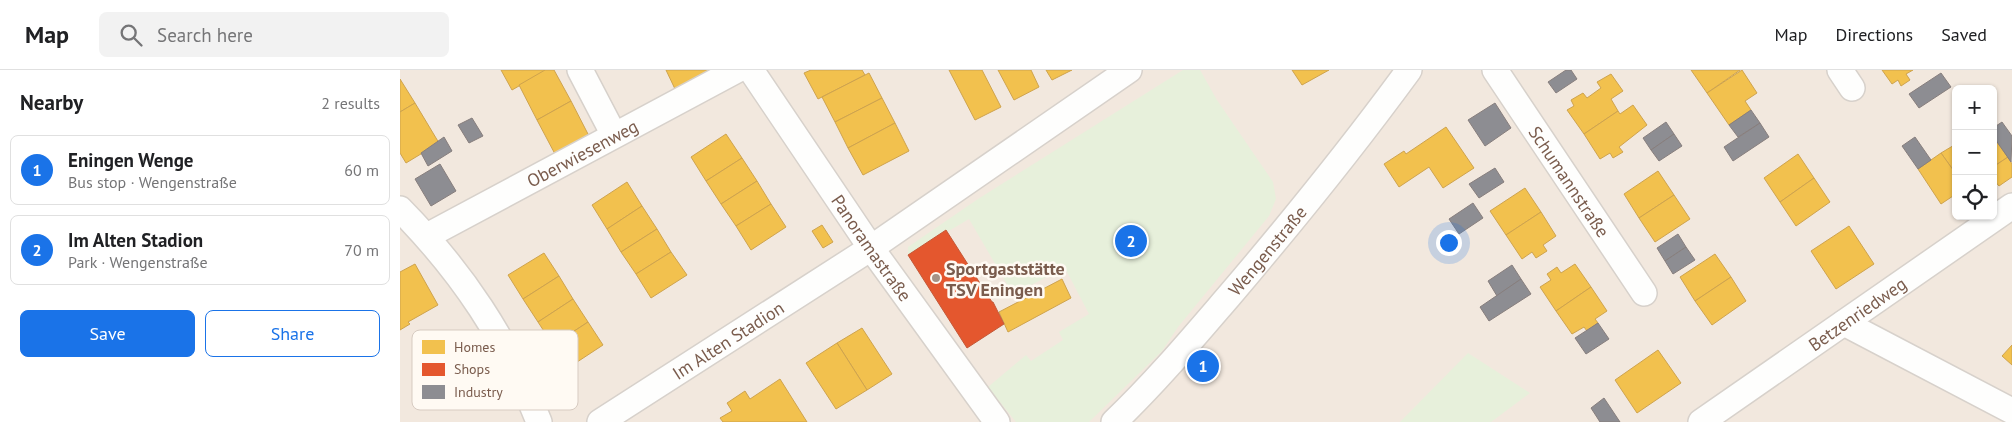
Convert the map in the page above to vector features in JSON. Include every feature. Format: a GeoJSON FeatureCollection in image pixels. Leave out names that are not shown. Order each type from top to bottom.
{"type":"FeatureCollection","features":[{"type":"Feature","properties":{"kind":"street"},"geometry":{"type":"LineString","coordinates":[[580,70],[614,135]]}},
{"type":"Feature","properties":{"kind":"street","name":"Oberwiesenweg"},"geometry":{"type":"LineString","coordinates":[[427,236],[737,70]]}},
{"type":"Feature","properties":{"kind":"street","name":"Panoramastraße"},"geometry":{"type":"LineString","coordinates":[[751,70],[871,248],[997,422]]}},
{"type":"Feature","properties":{"kind":"street","name":"Im Alten Stadion"},"geometry":{"type":"LineString","coordinates":[[600,422],[871,248],[1129,70]]}},
{"type":"Feature","properties":{"kind":"street","name":"Wengenstraße"},"geometry":{"type":"LineString","coordinates":[[1114,422],[1184,349],[1303,209],[1354,146],[1409,70]]}},
{"type":"Feature","properties":{"kind":"street","name":"Schumannstraße"},"geometry":{"type":"LineString","coordinates":[[1495,70],[1644,293]]}},
{"type":"Feature","properties":{"kind":"street","name":"Betzenriedweg"},"geometry":{"type":"LineString","coordinates":[[1701,422],[2012,206]]}},
{"type":"Feature","properties":{"kind":"street"},"geometry":{"type":"LineString","coordinates":[[400,209],[427,236],[468,287],[495,330]]}},
{"type":"Feature","properties":{"kind":"street"},"geometry":{"type":"LineString","coordinates":[[1844,323],[2012,411]]}},
{"type":"Feature","properties":{"kind":"street"},"geometry":{"type":"LineString","coordinates":[[534,410],[539,422]]}},
{"type":"Feature","properties":{"kind":"shaded area"},"geometry":{"type":"Polygon","coordinates":[[[400,70],[2012,70],[2012,422],[400,422],[400,70]]]}},
{"type":"Feature","properties":{"kind":"green space"},"geometry":{"type":"Polygon","coordinates":[[[1183,70],[1200,70],[1217,100],[1273,182],[1276,199],[1269,216],[1178,327],[1162,351],[1089,422],[1016,422],[988,387],[1026,355],[1031,361],[1063,340],[1059,332],[1089,314],[1065,268],[1015,293],[1011,291],[969,219],[908,255],[908,247],[978,199],[1183,70]]]}},
{"type":"Feature","properties":{"kind":"green space"},"geometry":{"type":"Polygon","coordinates":[[[1468,353],[1530,393],[1491,422],[1400,422],[1468,353]]]}},
{"type":"Feature","properties":{"kind":"building: Homes"},"geometry":{"type":"Polygon","coordinates":[[[501,70],[544,70],[545,71],[512,90],[501,70]]]}},
{"type":"Feature","properties":{"kind":"building: Homes"},"geometry":{"type":"Polygon","coordinates":[[[545,70],[554,70],[571,101],[537,120],[519,85],[545,70]]]}},
{"type":"Feature","properties":{"kind":"building: Homes"},"geometry":{"type":"Polygon","coordinates":[[[666,70],[708,70],[709,72],[675,89],[666,70]]]}},
{"type":"Feature","properties":{"kind":"building: Homes"},"geometry":{"type":"Polygon","coordinates":[[[811,70],[862,70],[865,75],[818,99],[804,73],[811,70]]]}},
{"type":"Feature","properties":{"kind":"building: Homes"},"geometry":{"type":"Polygon","coordinates":[[[949,70],[982,70],[1001,107],[975,120],[949,70]]]}},
{"type":"Feature","properties":{"kind":"building: Homes"},"geometry":{"type":"Polygon","coordinates":[[[998,70],[1031,70],[1039,87],[1014,100],[998,70]]]}},
{"type":"Feature","properties":{"kind":"building: Homes"},"geometry":{"type":"Polygon","coordinates":[[[1046,70],[1072,70],[1052,80],[1046,70]]]}},
{"type":"Feature","properties":{"kind":"building: Homes"},"geometry":{"type":"Polygon","coordinates":[[[1292,70],[1329,70],[1302,85],[1292,70]]]}},
{"type":"Feature","properties":{"kind":"building: Homes"},"geometry":{"type":"Polygon","coordinates":[[[1691,70],[1740,70],[1707,93],[1691,70]]]}},
{"type":"Feature","properties":{"kind":"building: Homes"},"geometry":{"type":"Polygon","coordinates":[[[1742,70],[1757,93],[1745,101],[1751,110],[1729,125],[1707,93],[1742,70]]]}},
{"type":"Feature","properties":{"kind":"building: Homes"},"geometry":{"type":"Polygon","coordinates":[[[1882,70],[1913,70],[1906,74],[1910,80],[1901,86],[1898,80],[1892,84],[1882,70]]]}},
{"type":"Feature","properties":{"kind":"building: Homes"},"geometry":{"type":"Polygon","coordinates":[[[869,73],[882,98],[835,122],[822,97],[869,73]]]}},
{"type":"Feature","properties":{"kind":"building: Homes"},"geometry":{"type":"Polygon","coordinates":[[[1611,74],[1623,91],[1611,99],[1618,111],[1584,134],[1567,110],[1574,106],[1571,100],[1583,93],[1587,98],[1601,88],[1597,82],[1611,74]]]}},
{"type":"Feature","properties":{"kind":"building: Homes"},"geometry":{"type":"Polygon","coordinates":[[[400,79],[415,103],[400,112],[400,79]]]}},
{"type":"Feature","properties":{"kind":"building: Homes"},"geometry":{"type":"Polygon","coordinates":[[[882,98],[895,123],[848,148],[835,122],[882,98]]]}},
{"type":"Feature","properties":{"kind":"building: Homes"},"geometry":{"type":"Polygon","coordinates":[[[571,101],[589,136],[555,154],[537,120],[571,101]]]}},
{"type":"Feature","properties":{"kind":"building: Homes"},"geometry":{"type":"Polygon","coordinates":[[[415,103],[439,143],[406,163],[400,153],[400,112],[415,103]]]}},
{"type":"Feature","properties":{"kind":"building: Homes"},"geometry":{"type":"Polygon","coordinates":[[[1633,105],[1647,125],[1619,147],[1623,152],[1613,158],[1610,153],[1600,159],[1584,134],[1618,111],[1620,114],[1633,105]]]}},
{"type":"Feature","properties":{"kind":"building: Homes"},"geometry":{"type":"Polygon","coordinates":[[[895,123],[909,151],[863,175],[848,148],[895,123]]]}},
{"type":"Feature","properties":{"kind":"building: Homes"},"geometry":{"type":"Polygon","coordinates":[[[1446,127],[1474,168],[1443,188],[1429,167],[1399,187],[1384,164],[1404,151],[1406,154],[1446,127]]]}},
{"type":"Feature","properties":{"kind":"building: Homes"},"geometry":{"type":"Polygon","coordinates":[[[726,134],[742,158],[706,181],[691,157],[726,134]]]}},
{"type":"Feature","properties":{"kind":"building: Homes"},"geometry":{"type":"Polygon","coordinates":[[[1997,142],[2008,157],[1997,164],[1997,142]]]}},
{"type":"Feature","properties":{"kind":"building: Homes"},"geometry":{"type":"Polygon","coordinates":[[[1952,146],[1952,168],[1941,153],[1952,146]]]}},
{"type":"Feature","properties":{"kind":"building: Homes"},"geometry":{"type":"Polygon","coordinates":[[[1941,153],[1952,168],[1952,197],[1941,204],[1918,169],[1941,153]]]}},
{"type":"Feature","properties":{"kind":"building: Homes"},"geometry":{"type":"Polygon","coordinates":[[[1798,154],[1814,178],[1780,202],[1764,178],[1798,154]]]}},
{"type":"Feature","properties":{"kind":"building: Homes"},"geometry":{"type":"Polygon","coordinates":[[[2008,157],[2012,164],[2012,177],[1999,186],[1997,184],[1997,164],[2008,157]]]}},
{"type":"Feature","properties":{"kind":"building: Homes"},"geometry":{"type":"Polygon","coordinates":[[[742,158],[757,181],[721,204],[706,181],[742,158]]]}},
{"type":"Feature","properties":{"kind":"building: Homes"},"geometry":{"type":"Polygon","coordinates":[[[1658,171],[1674,195],[1639,218],[1624,194],[1658,171]]]}},
{"type":"Feature","properties":{"kind":"building: Homes"},"geometry":{"type":"Polygon","coordinates":[[[1814,178],[1830,202],[1796,226],[1780,202],[1814,178]]]}},
{"type":"Feature","properties":{"kind":"building: Homes"},"geometry":{"type":"Polygon","coordinates":[[[757,181],[771,204],[736,226],[721,204],[757,181]]]}},
{"type":"Feature","properties":{"kind":"building: Homes"},"geometry":{"type":"Polygon","coordinates":[[[627,182],[642,206],[607,229],[592,205],[627,182]]]}},
{"type":"Feature","properties":{"kind":"building: Homes"},"geometry":{"type":"Polygon","coordinates":[[[1525,188],[1541,212],[1506,235],[1490,211],[1525,188]]]}},
{"type":"Feature","properties":{"kind":"building: Homes"},"geometry":{"type":"Polygon","coordinates":[[[1674,195],[1690,219],[1655,242],[1639,218],[1674,195]]]}},
{"type":"Feature","properties":{"kind":"building: Homes"},"geometry":{"type":"Polygon","coordinates":[[[771,204],[786,227],[751,250],[736,226],[771,204]]]}},
{"type":"Feature","properties":{"kind":"building: Homes"},"geometry":{"type":"Polygon","coordinates":[[[642,206],[657,229],[621,252],[607,229],[642,206]]]}},
{"type":"Feature","properties":{"kind":"building: Homes"},"geometry":{"type":"Polygon","coordinates":[[[1541,212],[1556,236],[1543,245],[1547,251],[1536,258],[1532,252],[1522,259],[1506,235],[1541,212]]]}},
{"type":"Feature","properties":{"kind":"building: Homes"},"geometry":{"type":"Polygon","coordinates":[[[822,225],[833,242],[823,248],[812,231],[822,225]]]}},
{"type":"Feature","properties":{"kind":"building: Homes"},"geometry":{"type":"Polygon","coordinates":[[[1849,226],[1874,264],[1836,289],[1811,251],[1849,226]]]}},
{"type":"Feature","properties":{"kind":"building: Homes"},"geometry":{"type":"Polygon","coordinates":[[[657,229],[671,252],[636,274],[621,252],[657,229]]]}},
{"type":"Feature","properties":{"kind":"building: Homes"},"geometry":{"type":"Polygon","coordinates":[[[671,252],[687,275],[651,298],[636,274],[671,252]]]}},
{"type":"Feature","properties":{"kind":"building: Homes"},"geometry":{"type":"Polygon","coordinates":[[[544,253],[559,276],[523,299],[508,275],[544,253]]]}},
{"type":"Feature","properties":{"kind":"building: Homes"},"geometry":{"type":"Polygon","coordinates":[[[1715,254],[1731,277],[1695,301],[1680,277],[1715,254]]]}},
{"type":"Feature","properties":{"kind":"building: Homes"},"geometry":{"type":"Polygon","coordinates":[[[415,264],[438,305],[408,322],[410,324],[400,330],[400,272],[415,264]]]}},
{"type":"Feature","properties":{"kind":"building: Homes"},"geometry":{"type":"Polygon","coordinates":[[[1575,264],[1591,287],[1556,311],[1540,287],[1551,280],[1547,274],[1557,267],[1561,273],[1575,264]]]}},
{"type":"Feature","properties":{"kind":"building: Homes"},"geometry":{"type":"Polygon","coordinates":[[[559,276],[573,299],[538,322],[523,299],[559,276]]]}},
{"type":"Feature","properties":{"kind":"building: Homes"},"geometry":{"type":"Polygon","coordinates":[[[1731,277],[1746,301],[1712,325],[1695,301],[1731,277]]]}},
{"type":"Feature","properties":{"kind":"building: Homes"},"geometry":{"type":"Polygon","coordinates":[[[1062,279],[1071,298],[1008,332],[999,312],[1062,279]]]}},
{"type":"Feature","properties":{"kind":"building: Homes"},"geometry":{"type":"Polygon","coordinates":[[[1591,287],[1607,311],[1595,319],[1598,323],[1587,331],[1584,327],[1572,334],[1556,311],[1591,287]]]}},
{"type":"Feature","properties":{"kind":"building: Homes"},"geometry":{"type":"Polygon","coordinates":[[[573,299],[588,322],[576,330],[543,330],[538,322],[573,299]]]}},
{"type":"Feature","properties":{"kind":"building: Homes"},"geometry":{"type":"Polygon","coordinates":[[[588,322],[603,345],[578,361],[578,330],[576,330],[588,322]]]}},
{"type":"Feature","properties":{"kind":"building: Homes"},"geometry":{"type":"Polygon","coordinates":[[[862,328],[892,374],[867,390],[837,343],[862,328]]]}},
{"type":"Feature","properties":{"kind":"building: Homes"},"geometry":{"type":"Polygon","coordinates":[[[837,343],[867,390],[836,409],[806,363],[837,343]]]}},
{"type":"Feature","properties":{"kind":"building: Homes"},"geometry":{"type":"Polygon","coordinates":[[[2012,345],[2012,365],[2002,356],[2012,345]]]}},
{"type":"Feature","properties":{"kind":"building: Homes"},"geometry":{"type":"Polygon","coordinates":[[[1658,350],[1681,383],[1637,413],[1615,380],[1658,350]]]}},
{"type":"Feature","properties":{"kind":"building: Homes"},"geometry":{"type":"Polygon","coordinates":[[[780,379],[807,422],[723,422],[720,418],[732,411],[727,403],[745,391],[750,399],[780,379]]]}},
{"type":"Feature","properties":{"kind":"building: Shops"},"geometry":{"type":"Polygon","coordinates":[[[946,230],[993,302],[1004,324],[967,348],[908,255],[946,230]]]}},
{"type":"Feature","properties":{"kind":"building: Industry"},"geometry":{"type":"Polygon","coordinates":[[[1566,70],[1571,70],[1577,79],[1556,93],[1548,82],[1566,70]]]}},
{"type":"Feature","properties":{"kind":"building: Industry"},"geometry":{"type":"Polygon","coordinates":[[[1941,73],[1951,87],[1919,108],[1909,94],[1941,73]]]}},
{"type":"Feature","properties":{"kind":"building: Industry"},"geometry":{"type":"Polygon","coordinates":[[[1495,103],[1511,128],[1485,146],[1468,120],[1495,103]]]}},
{"type":"Feature","properties":{"kind":"building: Industry"},"geometry":{"type":"Polygon","coordinates":[[[1751,110],[1760,123],[1738,137],[1729,125],[1751,110]]]}},
{"type":"Feature","properties":{"kind":"building: Industry"},"geometry":{"type":"Polygon","coordinates":[[[472,118],[483,136],[469,143],[458,125],[472,118]]]}},
{"type":"Feature","properties":{"kind":"building: Industry"},"geometry":{"type":"Polygon","coordinates":[[[1666,122],[1674,134],[1651,150],[1643,138],[1666,122]]]}},
{"type":"Feature","properties":{"kind":"building: Industry"},"geometry":{"type":"Polygon","coordinates":[[[2002,122],[2012,136],[2011,162],[1997,142],[1997,125],[2002,122]]]}},
{"type":"Feature","properties":{"kind":"building: Industry"},"geometry":{"type":"Polygon","coordinates":[[[1760,123],[1769,137],[1733,161],[1724,147],[1760,123]]]}},
{"type":"Feature","properties":{"kind":"building: Industry"},"geometry":{"type":"Polygon","coordinates":[[[1674,134],[1682,146],[1659,161],[1651,150],[1674,134]]]}},
{"type":"Feature","properties":{"kind":"building: Industry"},"geometry":{"type":"Polygon","coordinates":[[[444,137],[452,151],[428,166],[421,153],[444,137]]]}},
{"type":"Feature","properties":{"kind":"building: Industry"},"geometry":{"type":"Polygon","coordinates":[[[1915,137],[1931,160],[1918,169],[1902,146],[1915,137]]]}},
{"type":"Feature","properties":{"kind":"building: Industry"},"geometry":{"type":"Polygon","coordinates":[[[440,164],[456,191],[431,206],[415,179],[440,164]]]}},
{"type":"Feature","properties":{"kind":"building: Industry"},"geometry":{"type":"Polygon","coordinates":[[[1495,168],[1504,182],[1479,198],[1469,184],[1495,168]]]}},
{"type":"Feature","properties":{"kind":"building: Industry"},"geometry":{"type":"Polygon","coordinates":[[[1473,203],[1483,218],[1459,234],[1449,219],[1473,203]]]}},
{"type":"Feature","properties":{"kind":"building: Industry"},"geometry":{"type":"Polygon","coordinates":[[[1678,234],[1686,247],[1665,261],[1657,248],[1678,234]]]}},
{"type":"Feature","properties":{"kind":"building: Industry"},"geometry":{"type":"Polygon","coordinates":[[[1686,247],[1695,260],[1673,274],[1665,261],[1686,247]]]}},
{"type":"Feature","properties":{"kind":"building: Industry"},"geometry":{"type":"Polygon","coordinates":[[[1512,265],[1521,279],[1497,296],[1488,281],[1512,265]]]}},
{"type":"Feature","properties":{"kind":"building: Industry"},"geometry":{"type":"Polygon","coordinates":[[[1521,279],[1531,294],[1489,321],[1480,307],[1521,279]]]}},
{"type":"Feature","properties":{"kind":"building: Industry"},"geometry":{"type":"Polygon","coordinates":[[[1598,323],[1609,339],[1586,354],[1575,338],[1598,323]]]}},
{"type":"Feature","properties":{"kind":"building: Industry"},"geometry":{"type":"Polygon","coordinates":[[[1604,398],[1620,422],[1600,422],[1591,408],[1604,398]]]}},
{"type":"Feature","properties":{"kind":"place","name":"Im Alten Stadion"},"geometry":{"type":"Point","coordinates":[1131,241]}},
{"type":"Feature","properties":{"kind":"place","name":"Sportgaststätte TSV Eningen"},"geometry":{"type":"Point","coordinates":[936,278]}},
{"type":"Feature","properties":{"kind":"place","name":"Eningen Wenge"},"geometry":{"type":"Point","coordinates":[1203,366]}}]}
